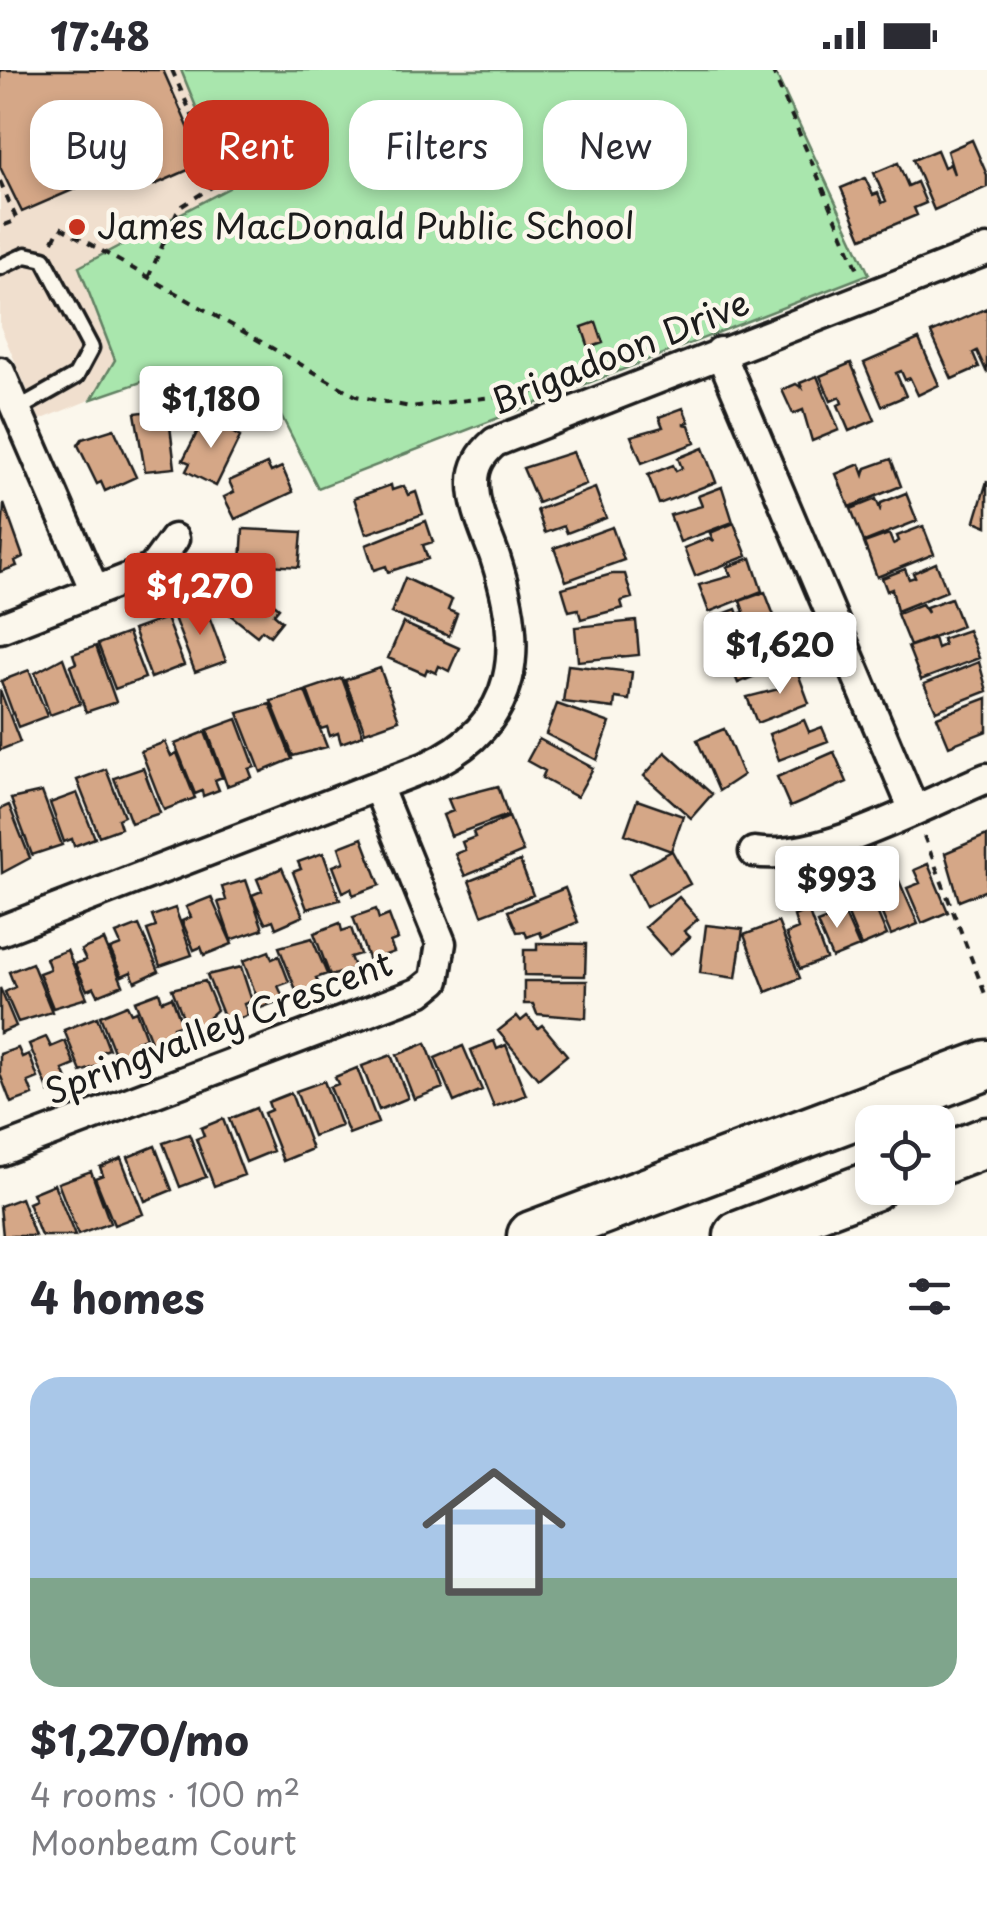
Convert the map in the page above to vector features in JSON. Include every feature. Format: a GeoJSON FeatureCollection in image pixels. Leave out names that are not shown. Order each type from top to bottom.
{"type":"FeatureCollection","features":[{"type":"Feature","properties":{"kind":"highway"},"geometry":{"type":"LineString","coordinates":[[532,1236],[987,1065]]}},
{"type":"Feature","properties":{"kind":"highway"},"geometry":{"type":"LineString","coordinates":[[955,1154],[987,1142]]}},
{"type":"Feature","properties":{"kind":"highway"},"geometry":{"type":"LineString","coordinates":[[740,1236],[855,1192]]}},
{"type":"Feature","properties":{"kind":"street","name":"Brigadoon Drive"},"geometry":{"type":"LineString","coordinates":[[0,931],[438,762],[461,746],[495,708],[508,676],[514,626],[474,493],[481,457],[500,438],[987,250]]}},
{"type":"Feature","properties":{"kind":"street"},"geometry":{"type":"LineString","coordinates":[[720,352],[913,808]]}},
{"type":"Feature","properties":{"kind":"street"},"geometry":{"type":"LineString","coordinates":[[0,372],[94,592]]}},
{"type":"Feature","properties":{"kind":"street"},"geometry":{"type":"LineString","coordinates":[[0,628],[152,569],[174,539]]}},
{"type":"Feature","properties":{"kind":"street"},"geometry":{"type":"LineString","coordinates":[[754,852],[780,856],[806,852],[987,778]]}},
{"type":"Feature","properties":{"kind":"street","name":"Springvalley Crescent"},"geometry":{"type":"LineString","coordinates":[[0,1150],[420,992],[435,980],[441,943],[377,786]]}},
{"type":"Feature","properties":{"kind":"lane"},"geometry":{"type":"LineString","coordinates":[[0,267],[26,256],[44,259],[91,348],[76,376],[16,410]]}},
{"type":"Feature","properties":{"kind":"path"},"geometry":{"type":"LineString","coordinates":[[148,278],[179,208],[220,181],[172,70]]}},
{"type":"Feature","properties":{"kind":"path"},"geometry":{"type":"LineString","coordinates":[[772,70],[868,296]]}},
{"type":"Feature","properties":{"kind":"path"},"geometry":{"type":"LineString","coordinates":[[0,181],[17,220],[0,227]]}},
{"type":"Feature","properties":{"kind":"path"},"geometry":{"type":"LineString","coordinates":[[44,259],[60,226],[356,396],[410,406],[532,395],[578,383],[588,404]]}},
{"type":"Feature","properties":{"kind":"path"},"geometry":{"type":"LineString","coordinates":[[913,808],[987,999]]}},
{"type":"Feature","properties":{"kind":"shaded area","name":"James MacDonald Public School"},"geometry":{"type":"Polygon","coordinates":[[[0,70],[181,70],[193,100],[183,100],[183,190],[225,190],[79,267],[115,360],[92,399],[40,420],[0,326],[0,70]]]}},
{"type":"Feature","properties":{"kind":"green space"},"geometry":{"type":"Polygon","coordinates":[[[181,70],[774,70],[869,274],[318,488],[278,409],[147,380],[92,399],[115,360],[79,267],[225,190],[329,190],[329,100],[193,100],[181,70]]]}},
{"type":"Feature","properties":{"kind":"building"},"geometry":{"type":"Polygon","coordinates":[[[0,70],[163,70],[183,115],[183,172],[163,181],[163,100],[30,100],[30,190],[72,190],[22,212],[0,167],[0,70]]]}},
{"type":"Feature","properties":{"kind":"building"},"geometry":{"type":"Polygon","coordinates":[[[972,140],[987,175],[987,187],[934,210],[913,160],[937,150],[944,167],[950,164],[954,174],[947,151],[972,140]]]}},
{"type":"Feature","properties":{"kind":"building"},"geometry":{"type":"Polygon","coordinates":[[[898,163],[908,186],[917,182],[926,203],[914,208],[917,215],[862,238],[841,188],[865,178],[882,203],[886,201],[874,173],[898,163]]]}},
{"type":"Feature","properties":{"kind":"building"},"geometry":{"type":"Polygon","coordinates":[[[987,308],[987,373],[977,351],[973,353],[979,367],[952,379],[931,333],[987,308]]]}},
{"type":"Feature","properties":{"kind":"building"},"geometry":{"type":"Polygon","coordinates":[[[596,322],[603,343],[589,348],[582,327],[596,322]]]}},
{"type":"Feature","properties":{"kind":"building"},"geometry":{"type":"Polygon","coordinates":[[[919,339],[939,385],[918,395],[910,378],[905,380],[901,371],[896,373],[906,396],[882,406],[864,363],[919,339]]]}},
{"type":"Feature","properties":{"kind":"building"},"geometry":{"type":"Polygon","coordinates":[[[851,363],[875,420],[849,431],[838,405],[842,403],[840,397],[831,401],[820,376],[851,363]]]}},
{"type":"Feature","properties":{"kind":"building"},"geometry":{"type":"Polygon","coordinates":[[[817,376],[839,430],[812,441],[803,410],[793,414],[782,390],[796,384],[802,388],[800,383],[817,376]]]}},
{"type":"Feature","properties":{"kind":"building"},"geometry":{"type":"Polygon","coordinates":[[[683,408],[689,422],[683,424],[689,425],[695,443],[642,463],[631,436],[663,427],[659,417],[683,408]]]}},
{"type":"Feature","properties":{"kind":"building"},"geometry":{"type":"Polygon","coordinates":[[[168,409],[175,468],[145,471],[135,413],[168,409]]]}},
{"type":"Feature","properties":{"kind":"building"},"geometry":{"type":"Polygon","coordinates":[[[209,418],[240,437],[216,486],[186,471],[190,463],[183,460],[203,421],[209,418]]]}},
{"type":"Feature","properties":{"kind":"building"},"geometry":{"type":"Polygon","coordinates":[[[114,429],[136,477],[105,491],[101,482],[97,484],[78,445],[82,439],[114,429]]]}},
{"type":"Feature","properties":{"kind":"building"},"geometry":{"type":"Polygon","coordinates":[[[703,448],[716,482],[659,504],[648,475],[673,465],[676,471],[682,468],[678,458],[703,448]]]}},
{"type":"Feature","properties":{"kind":"building"},"geometry":{"type":"Polygon","coordinates":[[[573,452],[586,484],[538,503],[523,468],[573,452]]]}},
{"type":"Feature","properties":{"kind":"building"},"geometry":{"type":"Polygon","coordinates":[[[891,459],[901,486],[849,507],[836,474],[860,464],[864,475],[866,468],[891,459]]]}},
{"type":"Feature","properties":{"kind":"building"},"geometry":{"type":"Polygon","coordinates":[[[267,464],[271,472],[282,467],[293,492],[235,519],[224,497],[234,492],[229,481],[267,464]]]}},
{"type":"Feature","properties":{"kind":"building"},"geometry":{"type":"Polygon","coordinates":[[[987,481],[987,526],[975,521],[987,481]]]}},
{"type":"Feature","properties":{"kind":"building"},"geometry":{"type":"Polygon","coordinates":[[[391,485],[392,490],[404,486],[408,495],[416,492],[423,514],[366,534],[354,498],[391,485]]]}},
{"type":"Feature","properties":{"kind":"building"},"geometry":{"type":"Polygon","coordinates":[[[722,487],[733,522],[680,542],[670,515],[702,506],[698,496],[722,487]]]}},
{"type":"Feature","properties":{"kind":"building"},"geometry":{"type":"Polygon","coordinates":[[[595,488],[606,518],[567,533],[564,526],[545,533],[537,510],[595,488]]]}},
{"type":"Feature","properties":{"kind":"building"},"geometry":{"type":"Polygon","coordinates":[[[906,493],[917,521],[864,542],[851,509],[876,499],[880,509],[881,503],[906,493]]]}},
{"type":"Feature","properties":{"kind":"building"},"geometry":{"type":"Polygon","coordinates":[[[4,504],[23,557],[15,561],[17,566],[0,572],[4,504]]]}},
{"type":"Feature","properties":{"kind":"building"},"geometry":{"type":"Polygon","coordinates":[[[426,521],[433,542],[423,545],[428,559],[388,572],[386,566],[374,570],[366,545],[426,521]]]}},
{"type":"Feature","properties":{"kind":"building"},"geometry":{"type":"Polygon","coordinates":[[[734,523],[747,556],[695,576],[684,548],[709,538],[714,542],[710,533],[734,523]]]}},
{"type":"Feature","properties":{"kind":"building"},"geometry":{"type":"Polygon","coordinates":[[[923,526],[934,554],[877,577],[864,543],[889,534],[893,544],[899,541],[897,536],[923,526]]]}},
{"type":"Feature","properties":{"kind":"building"},"geometry":{"type":"Polygon","coordinates":[[[612,527],[624,560],[566,581],[554,548],[612,527]]]}},
{"type":"Feature","properties":{"kind":"building"},"geometry":{"type":"Polygon","coordinates":[[[243,529],[302,532],[299,567],[241,563],[243,529]]]}},
{"type":"Feature","properties":{"kind":"building"},"geometry":{"type":"Polygon","coordinates":[[[751,558],[762,591],[709,612],[699,585],[731,576],[727,567],[751,558]]]}},
{"type":"Feature","properties":{"kind":"building"},"geometry":{"type":"Polygon","coordinates":[[[936,563],[947,591],[897,611],[892,589],[887,591],[882,578],[905,569],[909,579],[915,577],[913,573],[936,563]]]}},
{"type":"Feature","properties":{"kind":"building"},"geometry":{"type":"Polygon","coordinates":[[[236,573],[279,608],[274,614],[282,621],[270,636],[262,630],[257,636],[224,610],[231,601],[220,592],[236,573]]]}},
{"type":"Feature","properties":{"kind":"building"},"geometry":{"type":"Polygon","coordinates":[[[625,574],[632,598],[621,601],[623,608],[581,619],[578,609],[569,611],[562,588],[625,574]]]}},
{"type":"Feature","properties":{"kind":"building"},"geometry":{"type":"Polygon","coordinates":[[[405,578],[452,600],[448,610],[457,614],[449,636],[391,613],[405,578]]]}},
{"type":"Feature","properties":{"kind":"building"},"geometry":{"type":"Polygon","coordinates":[[[765,592],[778,626],[721,648],[710,619],[736,609],[738,614],[744,612],[740,601],[765,592]]]}},
{"type":"Feature","properties":{"kind":"building"},"geometry":{"type":"Polygon","coordinates":[[[951,598],[962,626],[910,646],[897,614],[922,604],[928,613],[926,607],[951,598]]]}},
{"type":"Feature","properties":{"kind":"building"},"geometry":{"type":"Polygon","coordinates":[[[204,603],[226,661],[195,672],[173,615],[204,603]]]}},
{"type":"Feature","properties":{"kind":"building"},"geometry":{"type":"Polygon","coordinates":[[[166,618],[184,665],[151,678],[133,630],[166,618]]]}},
{"type":"Feature","properties":{"kind":"building"},"geometry":{"type":"Polygon","coordinates":[[[636,621],[639,655],[578,661],[575,627],[636,621]]]}},
{"type":"Feature","properties":{"kind":"building"},"geometry":{"type":"Polygon","coordinates":[[[403,623],[459,648],[449,671],[439,666],[436,673],[427,669],[425,674],[388,658],[403,623]]]}},
{"type":"Feature","properties":{"kind":"building"},"geometry":{"type":"Polygon","coordinates":[[[780,625],[791,661],[738,683],[726,654],[758,646],[754,636],[780,625]]]}},
{"type":"Feature","properties":{"kind":"building"},"geometry":{"type":"Polygon","coordinates":[[[968,630],[979,658],[921,680],[908,647],[934,638],[937,648],[944,645],[942,639],[968,630]]]}},
{"type":"Feature","properties":{"kind":"building"},"geometry":{"type":"Polygon","coordinates":[[[128,633],[145,678],[115,689],[98,644],[128,633]]]}},
{"type":"Feature","properties":{"kind":"building"},"geometry":{"type":"Polygon","coordinates":[[[96,646],[116,702],[86,712],[70,666],[76,663],[73,654],[96,646]]]}},
{"type":"Feature","properties":{"kind":"building"},"geometry":{"type":"Polygon","coordinates":[[[63,658],[80,704],[50,715],[35,673],[63,658]]]}},
{"type":"Feature","properties":{"kind":"building"},"geometry":{"type":"Polygon","coordinates":[[[979,662],[987,691],[936,711],[924,684],[979,662]]]}},
{"type":"Feature","properties":{"kind":"building"},"geometry":{"type":"Polygon","coordinates":[[[568,665],[632,672],[629,700],[615,698],[614,708],[563,702],[568,665]]]}},
{"type":"Feature","properties":{"kind":"building"},"geometry":{"type":"Polygon","coordinates":[[[380,668],[399,720],[365,732],[345,680],[380,668]]]}},
{"type":"Feature","properties":{"kind":"building"},"geometry":{"type":"Polygon","coordinates":[[[796,668],[809,703],[757,723],[747,697],[779,689],[774,677],[796,668]]]}},
{"type":"Feature","properties":{"kind":"building"},"geometry":{"type":"Polygon","coordinates":[[[29,670],[47,716],[18,727],[1,681],[29,670]]]}},
{"type":"Feature","properties":{"kind":"building"},"geometry":{"type":"Polygon","coordinates":[[[342,678],[363,735],[341,743],[338,733],[330,736],[327,727],[321,729],[307,690],[342,678]]]}},
{"type":"Feature","properties":{"kind":"building"},"geometry":{"type":"Polygon","coordinates":[[[0,690],[20,742],[0,750],[0,690]]]}},
{"type":"Feature","properties":{"kind":"building"},"geometry":{"type":"Polygon","coordinates":[[[305,691],[327,747],[293,756],[271,701],[305,691]]]}},
{"type":"Feature","properties":{"kind":"building"},"geometry":{"type":"Polygon","coordinates":[[[987,698],[987,731],[949,746],[937,717],[987,698]]]}},
{"type":"Feature","properties":{"kind":"building"},"geometry":{"type":"Polygon","coordinates":[[[270,704],[292,759],[261,772],[238,713],[270,704]]]}},
{"type":"Feature","properties":{"kind":"building"},"geometry":{"type":"Polygon","coordinates":[[[557,704],[610,723],[597,760],[546,734],[557,704]]]}},
{"type":"Feature","properties":{"kind":"building"},"geometry":{"type":"Polygon","coordinates":[[[237,719],[255,767],[249,769],[252,777],[227,786],[207,730],[237,719]]]}},
{"type":"Feature","properties":{"kind":"building"},"geometry":{"type":"Polygon","coordinates":[[[804,720],[809,732],[822,727],[828,741],[779,760],[769,734],[804,720]]]}},
{"type":"Feature","properties":{"kind":"building"},"geometry":{"type":"Polygon","coordinates":[[[724,729],[743,775],[719,791],[697,740],[724,729]]]}},
{"type":"Feature","properties":{"kind":"building"},"geometry":{"type":"Polygon","coordinates":[[[205,732],[222,777],[215,780],[219,790],[203,796],[202,791],[195,794],[175,744],[205,732]]]}},
{"type":"Feature","properties":{"kind":"building"},"geometry":{"type":"Polygon","coordinates":[[[539,739],[593,768],[577,797],[542,778],[545,771],[527,761],[539,739]]]}},
{"type":"Feature","properties":{"kind":"building"},"geometry":{"type":"Polygon","coordinates":[[[165,742],[171,756],[177,753],[195,798],[164,810],[141,751],[165,742]]]}},
{"type":"Feature","properties":{"kind":"building"},"geometry":{"type":"Polygon","coordinates":[[[665,752],[712,794],[691,818],[644,776],[665,752]]]}},
{"type":"Feature","properties":{"kind":"building"},"geometry":{"type":"Polygon","coordinates":[[[834,752],[847,782],[790,807],[777,777],[834,752]]]}},
{"type":"Feature","properties":{"kind":"building"},"geometry":{"type":"Polygon","coordinates":[[[143,768],[160,813],[131,823],[114,778],[143,768]]]}},
{"type":"Feature","properties":{"kind":"building"},"geometry":{"type":"Polygon","coordinates":[[[106,769],[124,816],[118,819],[121,828],[99,836],[77,780],[106,769]]]}},
{"type":"Feature","properties":{"kind":"building"},"geometry":{"type":"Polygon","coordinates":[[[498,786],[508,815],[451,836],[443,815],[453,811],[448,799],[498,786]]]}},
{"type":"Feature","properties":{"kind":"building"},"geometry":{"type":"Polygon","coordinates":[[[42,792],[62,845],[32,855],[11,799],[42,792]]]}},
{"type":"Feature","properties":{"kind":"building"},"geometry":{"type":"Polygon","coordinates":[[[77,793],[95,838],[74,846],[72,839],[64,842],[50,803],[77,793]]]}},
{"type":"Feature","properties":{"kind":"building"},"geometry":{"type":"Polygon","coordinates":[[[637,800],[683,816],[671,851],[625,834],[637,800]]]}},
{"type":"Feature","properties":{"kind":"building"},"geometry":{"type":"Polygon","coordinates":[[[9,805],[30,858],[2,873],[0,809],[9,805]]]}},
{"type":"Feature","properties":{"kind":"building"},"geometry":{"type":"Polygon","coordinates":[[[509,817],[523,852],[465,876],[455,854],[465,850],[462,842],[475,837],[473,832],[509,817]]]}},
{"type":"Feature","properties":{"kind":"building"},"geometry":{"type":"Polygon","coordinates":[[[987,835],[987,890],[959,901],[945,853],[987,835]]]}},
{"type":"Feature","properties":{"kind":"building"},"geometry":{"type":"Polygon","coordinates":[[[362,838],[380,885],[353,895],[351,888],[343,892],[333,866],[344,862],[339,847],[362,838]]]}},
{"type":"Feature","properties":{"kind":"building"},"geometry":{"type":"Polygon","coordinates":[[[672,851],[690,884],[646,907],[629,874],[672,851]]]}},
{"type":"Feature","properties":{"kind":"building"},"geometry":{"type":"Polygon","coordinates":[[[323,853],[340,900],[307,909],[293,872],[301,869],[298,862],[323,853]]]}},
{"type":"Feature","properties":{"kind":"building"},"geometry":{"type":"Polygon","coordinates":[[[520,861],[533,895],[482,915],[469,881],[520,861]]]}},
{"type":"Feature","properties":{"kind":"building"},"geometry":{"type":"Polygon","coordinates":[[[928,864],[948,912],[922,923],[907,888],[920,883],[914,870],[928,864]]]}},
{"type":"Feature","properties":{"kind":"building"},"geometry":{"type":"Polygon","coordinates":[[[282,868],[303,916],[276,928],[273,920],[265,923],[252,895],[262,891],[257,879],[282,868]]]}},
{"type":"Feature","properties":{"kind":"building"},"geometry":{"type":"Polygon","coordinates":[[[897,876],[918,924],[891,935],[876,900],[888,895],[883,882],[897,876]]]}},
{"type":"Feature","properties":{"kind":"building"},"geometry":{"type":"Polygon","coordinates":[[[246,880],[263,929],[231,940],[218,902],[226,900],[222,887],[246,880]]]}},
{"type":"Feature","properties":{"kind":"building"},"geometry":{"type":"Polygon","coordinates":[[[565,888],[578,922],[542,937],[540,932],[527,937],[525,931],[517,932],[508,911],[565,888]]]}},
{"type":"Feature","properties":{"kind":"building"},"geometry":{"type":"Polygon","coordinates":[[[867,888],[887,935],[861,946],[847,912],[859,907],[853,894],[867,888]]]}},
{"type":"Feature","properties":{"kind":"building"},"geometry":{"type":"Polygon","coordinates":[[[211,897],[232,944],[204,955],[201,947],[194,950],[182,921],[191,917],[186,907],[211,897]]]}},
{"type":"Feature","properties":{"kind":"building"},"geometry":{"type":"Polygon","coordinates":[[[679,897],[698,919],[684,931],[690,937],[670,955],[645,927],[679,897]]]}},
{"type":"Feature","properties":{"kind":"building"},"geometry":{"type":"Polygon","coordinates":[[[838,899],[859,947],[832,958],[817,923],[830,918],[824,905],[838,899]]]}},
{"type":"Feature","properties":{"kind":"building"},"geometry":{"type":"Polygon","coordinates":[[[175,908],[192,955],[160,966],[147,930],[156,927],[152,916],[175,908]]]}},
{"type":"Feature","properties":{"kind":"building"},"geometry":{"type":"Polygon","coordinates":[[[376,909],[379,919],[389,915],[398,939],[390,942],[394,952],[369,961],[353,917],[376,909]]]}},
{"type":"Feature","properties":{"kind":"building"},"geometry":{"type":"Polygon","coordinates":[[[808,910],[826,959],[800,969],[786,934],[798,929],[794,916],[808,910]]]}},
{"type":"Feature","properties":{"kind":"building"},"geometry":{"type":"Polygon","coordinates":[[[778,922],[800,978],[766,992],[744,935],[778,922]]]}},
{"type":"Feature","properties":{"kind":"building"},"geometry":{"type":"Polygon","coordinates":[[[340,923],[342,931],[351,928],[360,954],[350,957],[355,969],[330,976],[314,933],[340,923]]]}},
{"type":"Feature","properties":{"kind":"building"},"geometry":{"type":"Polygon","coordinates":[[[139,925],[159,971],[135,982],[131,972],[122,976],[110,949],[121,945],[116,934],[139,925]]]}},
{"type":"Feature","properties":{"kind":"building"},"geometry":{"type":"Polygon","coordinates":[[[706,925],[743,929],[736,978],[700,973],[706,925]]]}},
{"type":"Feature","properties":{"kind":"building"},"geometry":{"type":"Polygon","coordinates":[[[312,938],[327,974],[316,978],[320,986],[298,995],[279,947],[312,938]]]}},
{"type":"Feature","properties":{"kind":"building"},"geometry":{"type":"Polygon","coordinates":[[[104,940],[123,985],[98,995],[94,987],[87,990],[75,964],[86,960],[81,950],[104,940]]]}},
{"type":"Feature","properties":{"kind":"building"},"geometry":{"type":"Polygon","coordinates":[[[537,943],[586,944],[585,976],[524,975],[524,950],[537,950],[537,943]]]}},
{"type":"Feature","properties":{"kind":"building"},"geometry":{"type":"Polygon","coordinates":[[[67,950],[87,998],[53,1008],[39,973],[50,969],[46,958],[67,950]]]}},
{"type":"Feature","properties":{"kind":"building"},"geometry":{"type":"Polygon","coordinates":[[[269,951],[272,959],[279,956],[289,982],[278,986],[284,999],[261,1008],[243,961],[269,951]]]}},
{"type":"Feature","properties":{"kind":"building"},"geometry":{"type":"Polygon","coordinates":[[[32,963],[52,1012],[18,1022],[5,992],[15,987],[9,972],[32,963]]]}},
{"type":"Feature","properties":{"kind":"building"},"geometry":{"type":"Polygon","coordinates":[[[241,967],[252,1001],[244,1004],[248,1015],[227,1024],[207,975],[241,967]]]}},
{"type":"Feature","properties":{"kind":"building"},"geometry":{"type":"Polygon","coordinates":[[[205,981],[217,1010],[208,1018],[213,1028],[191,1037],[172,989],[205,981]]]}},
{"type":"Feature","properties":{"kind":"building"},"geometry":{"type":"Polygon","coordinates":[[[524,981],[587,981],[586,1018],[537,1014],[533,1004],[524,1004],[524,981]]]}},
{"type":"Feature","properties":{"kind":"building"},"geometry":{"type":"Polygon","coordinates":[[[0,988],[16,1026],[0,1033],[0,988]]]}},
{"type":"Feature","properties":{"kind":"building"},"geometry":{"type":"Polygon","coordinates":[[[159,992],[162,1001],[172,997],[182,1024],[173,1027],[177,1039],[161,1045],[152,1044],[135,1001],[159,992]]]}},
{"type":"Feature","properties":{"kind":"building"},"geometry":{"type":"Polygon","coordinates":[[[127,1005],[131,1013],[136,1011],[146,1038],[136,1041],[141,1053],[117,1059],[100,1016],[127,1005]]]}},
{"type":"Feature","properties":{"kind":"building"},"geometry":{"type":"Polygon","coordinates":[[[517,1016],[521,1021],[527,1016],[538,1028],[542,1025],[567,1055],[538,1079],[498,1031],[517,1016]]]}},
{"type":"Feature","properties":{"kind":"building"},"geometry":{"type":"Polygon","coordinates":[[[97,1017],[109,1049],[99,1053],[103,1064],[81,1072],[64,1030],[97,1017]]]}},
{"type":"Feature","properties":{"kind":"building"},"geometry":{"type":"Polygon","coordinates":[[[46,1037],[51,1047],[65,1041],[75,1065],[63,1070],[69,1084],[49,1092],[29,1044],[46,1037]]]}},
{"type":"Feature","properties":{"kind":"building"},"geometry":{"type":"Polygon","coordinates":[[[494,1041],[497,1049],[506,1045],[526,1095],[494,1107],[471,1050],[494,1041]]]}},
{"type":"Feature","properties":{"kind":"building"},"geometry":{"type":"Polygon","coordinates":[[[426,1043],[443,1088],[414,1099],[397,1055],[426,1043]]]}},
{"type":"Feature","properties":{"kind":"building"},"geometry":{"type":"Polygon","coordinates":[[[463,1046],[482,1090],[454,1102],[435,1058],[463,1046]]]}},
{"type":"Feature","properties":{"kind":"building"},"geometry":{"type":"Polygon","coordinates":[[[18,1048],[22,1057],[29,1054],[38,1078],[28,1082],[33,1095],[11,1103],[0,1074],[0,1054],[18,1048]]]}},
{"type":"Feature","properties":{"kind":"building"},"geometry":{"type":"Polygon","coordinates":[[[391,1055],[408,1098],[379,1110],[362,1066],[391,1055]]]}},
{"type":"Feature","properties":{"kind":"building"},"geometry":{"type":"Polygon","coordinates":[[[357,1068],[378,1123],[349,1134],[330,1087],[338,1084],[335,1077],[357,1068]]]}},
{"type":"Feature","properties":{"kind":"building"},"geometry":{"type":"Polygon","coordinates":[[[324,1081],[341,1126],[313,1136],[296,1091],[324,1081]]]}},
{"type":"Feature","properties":{"kind":"building"},"geometry":{"type":"Polygon","coordinates":[[[291,1093],[312,1149],[283,1161],[264,1113],[271,1110],[268,1102],[291,1093]]]}},
{"type":"Feature","properties":{"kind":"building"},"geometry":{"type":"Polygon","coordinates":[[[256,1108],[273,1151],[246,1162],[229,1119],[256,1108]]]}},
{"type":"Feature","properties":{"kind":"building"},"geometry":{"type":"Polygon","coordinates":[[[223,1119],[244,1175],[214,1186],[196,1139],[204,1136],[201,1128],[223,1119]]]}},
{"type":"Feature","properties":{"kind":"building"},"geometry":{"type":"Polygon","coordinates":[[[189,1134],[206,1177],[180,1187],[163,1143],[189,1134]]]}},
{"type":"Feature","properties":{"kind":"building"},"geometry":{"type":"Polygon","coordinates":[[[155,1146],[172,1190],[145,1201],[128,1157],[155,1146]]]}},
{"type":"Feature","properties":{"kind":"building"},"geometry":{"type":"Polygon","coordinates":[[[121,1158],[143,1214],[114,1225],[95,1178],[103,1175],[100,1167],[121,1158]]]}},
{"type":"Feature","properties":{"kind":"building"},"geometry":{"type":"Polygon","coordinates":[[[91,1171],[110,1223],[78,1235],[58,1183],[91,1171]]]}},
{"type":"Feature","properties":{"kind":"building"},"geometry":{"type":"Polygon","coordinates":[[[54,1184],[75,1236],[41,1236],[28,1203],[35,1200],[32,1193],[54,1184]]]}},
{"type":"Feature","properties":{"kind":"building"},"geometry":{"type":"Polygon","coordinates":[[[21,1198],[35,1236],[3,1236],[0,1206],[21,1198]]]}},
{"type":"Feature","properties":{"kind":"place","name":"James MacDonald Public School"},"geometry":{"type":"Point","coordinates":[77,227]}}]}
